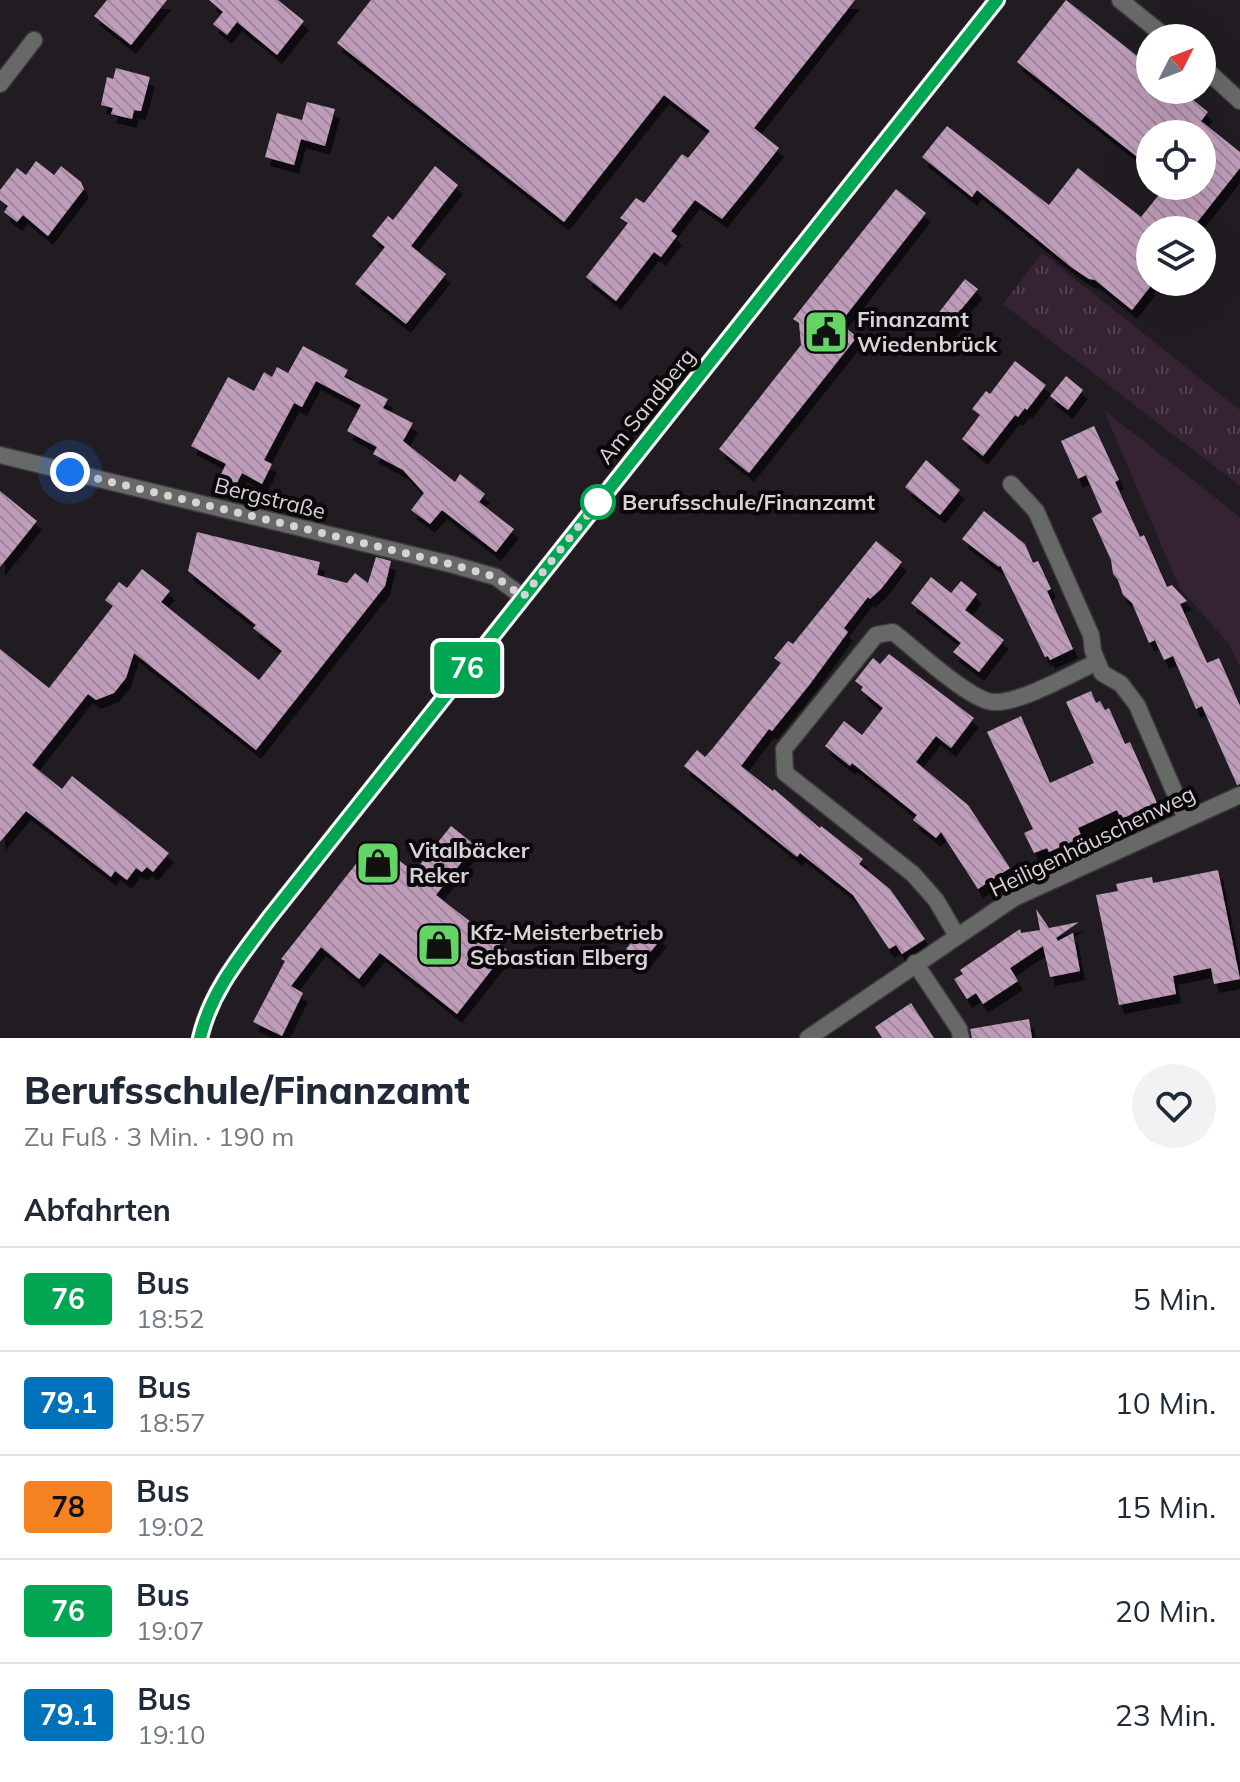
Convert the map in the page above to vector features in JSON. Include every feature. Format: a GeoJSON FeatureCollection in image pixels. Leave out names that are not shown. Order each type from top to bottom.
{"type":"FeatureCollection","features":[{"type":"Feature","properties":{"kind":"main road","name":"Am Sandberg"},"geometry":{"type":"LineString","coordinates":[[200,1038],[205,1016],[223,981],[997,0]]}},
{"type":"Feature","properties":{"kind":"street"},"geometry":{"type":"LineString","coordinates":[[1120,0],[1150,24]]}},
{"type":"Feature","properties":{"kind":"street"},"geometry":{"type":"LineString","coordinates":[[0,84],[34,40]]}},
{"type":"Feature","properties":{"kind":"street"},"geometry":{"type":"LineString","coordinates":[[1216,79],[1240,101]]}},
{"type":"Feature","properties":{"kind":"street","name":"Bergstraße"},"geometry":{"type":"LineString","coordinates":[[0,455],[454,565],[496,577],[523,597]]}},
{"type":"Feature","properties":{"kind":"street"},"geometry":{"type":"LineString","coordinates":[[1011,484],[1036,511],[1091,635],[1102,673],[1121,684],[1137,705],[1186,819]]}},
{"type":"Feature","properties":{"kind":"street"},"geometry":{"type":"LineString","coordinates":[[957,936],[936,900],[913,874],[785,773],[784,749],[876,635],[893,632],[972,695],[990,702],[1010,701],[1097,662]]}},
{"type":"Feature","properties":{"kind":"street","name":"Heiligenhäuschenweg"},"geometry":{"type":"LineString","coordinates":[[808,1038],[1014,898],[1240,795]]}},
{"type":"Feature","properties":{"kind":"street"},"geometry":{"type":"LineString","coordinates":[[915,963],[959,1029],[961,1038]]}},
{"type":"Feature","properties":{"kind":"green space"},"geometry":{"type":"Polygon","coordinates":[[[1042,253],[1240,410],[1240,486],[1003,304],[1042,253]]]}},
{"type":"Feature","properties":{"kind":"green space"},"geometry":{"type":"Polygon","coordinates":[[[1104,410],[1240,517],[1240,667],[1229,644],[1179,587],[1104,410]]]}},
{"type":"Feature","properties":{"kind":"building"},"geometry":{"type":"Polygon","coordinates":[[[107,0],[167,0],[131,45],[94,16],[107,0]]]}},
{"type":"Feature","properties":{"kind":"building"},"geometry":{"type":"Polygon","coordinates":[[[209,0],[278,0],[304,21],[277,55],[237,22],[227,35],[213,24],[223,12],[209,0]]]}},
{"type":"Feature","properties":{"kind":"building"},"geometry":{"type":"Polygon","coordinates":[[[371,0],[855,0],[754,128],[779,148],[753,181],[722,219],[695,200],[671,231],[677,236],[661,257],[654,252],[616,301],[586,277],[628,223],[620,218],[636,198],[644,203],[682,154],[688,158],[710,131],[664,95],[564,222],[337,43],[371,0]]]}},
{"type":"Feature","properties":{"kind":"building"},"geometry":{"type":"Polygon","coordinates":[[[1066,0],[1136,55],[1136,104],[1198,104],[1208,112],[1202,120],[1136,120],[1136,156],[1017,62],[1066,0]]]}},
{"type":"Feature","properties":{"kind":"building"},"geometry":{"type":"Polygon","coordinates":[[[116,68],[150,77],[141,111],[134,110],[132,119],[111,114],[113,108],[101,105],[107,77],[113,79],[116,68]]]}},
{"type":"Feature","properties":{"kind":"building"},"geometry":{"type":"Polygon","coordinates":[[[307,102],[335,109],[325,146],[301,139],[294,165],[265,157],[277,113],[302,120],[307,102]]]}},
{"type":"Feature","properties":{"kind":"building"},"geometry":{"type":"Polygon","coordinates":[[[947,126],[1049,205],[1078,168],[1140,216],[1136,216],[1136,296],[1143,296],[1132,310],[1095,280],[1071,267],[977,190],[972,197],[922,157],[947,126]]]}},
{"type":"Feature","properties":{"kind":"building"},"geometry":{"type":"Polygon","coordinates":[[[1216,133],[1240,152],[1240,168],[1216,198],[1216,133]]]}},
{"type":"Feature","properties":{"kind":"building"},"geometry":{"type":"Polygon","coordinates":[[[36,161],[54,175],[61,166],[81,182],[84,189],[48,236],[23,215],[17,222],[4,212],[8,206],[0,200],[0,190],[17,168],[26,175],[36,161]]]}},
{"type":"Feature","properties":{"kind":"building"},"geometry":{"type":"Polygon","coordinates":[[[435,166],[458,185],[411,246],[446,274],[406,324],[355,284],[385,247],[372,236],[388,216],[393,220],[435,166]]]}},
{"type":"Feature","properties":{"kind":"building","name":"Finanzamt Wiedenbrück"},"geometry":{"type":"Polygon","coordinates":[[[896,189],[926,213],[840,323],[857,337],[749,473],[719,449],[801,345],[799,323],[793,319],[896,189]]]}},
{"type":"Feature","properties":{"kind":"building"},"geometry":{"type":"Polygon","coordinates":[[[1155,200],[1215,200],[1202,216],[1142,216],[1155,200]]]}},
{"type":"Feature","properties":{"kind":"building"},"geometry":{"type":"Polygon","coordinates":[[[965,279],[978,289],[950,329],[945,330],[933,320],[965,279]]]}},
{"type":"Feature","properties":{"kind":"building"},"geometry":{"type":"Polygon","coordinates":[[[303,346],[348,370],[344,377],[388,399],[383,408],[413,423],[403,441],[455,482],[460,474],[485,494],[479,502],[514,529],[496,552],[442,510],[430,524],[411,510],[424,493],[403,470],[373,454],[377,447],[347,431],[361,405],[316,381],[302,407],[294,403],[264,460],[272,464],[262,484],[242,473],[236,485],[220,476],[226,464],[191,446],[228,377],[254,391],[264,372],[272,377],[277,367],[288,373],[303,346]]]}},
{"type":"Feature","properties":{"kind":"building"},"geometry":{"type":"Polygon","coordinates":[[[1015,361],[1046,385],[1027,410],[1025,408],[1018,417],[1015,415],[983,456],[962,439],[980,415],[972,409],[986,391],[990,394],[1015,361]]]}},
{"type":"Feature","properties":{"kind":"building"},"geometry":{"type":"Polygon","coordinates":[[[1066,376],[1083,390],[1068,410],[1050,396],[1066,376]]]}},
{"type":"Feature","properties":{"kind":"building"},"geometry":{"type":"Polygon","coordinates":[[[1094,426],[1119,480],[1115,482],[1140,537],[1144,535],[1167,587],[1172,585],[1187,601],[1180,604],[1207,663],[1219,658],[1240,706],[1240,784],[1237,785],[1202,706],[1196,709],[1173,656],[1164,660],[1155,640],[1149,643],[1132,603],[1123,595],[1113,574],[1111,560],[1092,518],[1102,512],[1086,475],[1078,479],[1061,441],[1094,426]]]}},
{"type":"Feature","properties":{"kind":"building"},"geometry":{"type":"Polygon","coordinates":[[[926,460],[960,490],[940,515],[905,487],[926,460]]]}},
{"type":"Feature","properties":{"kind":"building"},"geometry":{"type":"Polygon","coordinates":[[[0,491],[37,521],[0,567],[0,491]]]}},
{"type":"Feature","properties":{"kind":"building"},"geometry":{"type":"Polygon","coordinates":[[[984,511],[1025,544],[1033,563],[1038,561],[1051,589],[1047,591],[1073,649],[1050,660],[1048,656],[1045,657],[1000,565],[962,539],[984,511]]]}},
{"type":"Feature","properties":{"kind":"building"},"geometry":{"type":"Polygon","coordinates":[[[197,532],[320,562],[317,575],[347,583],[355,573],[368,583],[376,557],[391,561],[385,586],[256,750],[134,653],[126,678],[114,693],[96,700],[88,694],[32,765],[62,789],[72,776],[169,853],[153,872],[147,867],[142,872],[136,868],[127,880],[115,871],[111,877],[26,811],[0,842],[0,649],[49,688],[113,606],[105,600],[119,582],[127,588],[142,569],[170,591],[161,602],[259,680],[282,651],[253,628],[256,625],[188,571],[197,532]]]}},
{"type":"Feature","properties":{"kind":"building"},"geometry":{"type":"Polygon","coordinates":[[[876,541],[902,562],[881,589],[870,599],[868,597],[844,628],[848,632],[810,684],[741,766],[863,859],[859,864],[890,889],[925,939],[902,954],[896,945],[889,949],[853,895],[800,853],[797,857],[684,766],[697,750],[705,757],[713,748],[781,663],[774,658],[788,641],[793,644],[876,541]]]}},
{"type":"Feature","properties":{"kind":"building"},"geometry":{"type":"Polygon","coordinates":[[[931,577],[951,593],[961,581],[977,594],[965,610],[1004,640],[979,672],[953,652],[961,643],[911,603],[931,577]]]}},
{"type":"Feature","properties":{"kind":"building"},"geometry":{"type":"Polygon","coordinates":[[[889,654],[974,718],[951,748],[936,736],[916,762],[968,805],[1010,868],[978,889],[941,832],[936,838],[913,820],[917,815],[852,763],[850,766],[825,746],[844,721],[862,735],[883,708],[855,681],[873,658],[880,664],[889,654]]]}},
{"type":"Feature","properties":{"kind":"building"},"geometry":{"type":"Polygon","coordinates":[[[1091,691],[1096,703],[1100,701],[1105,710],[1109,708],[1125,744],[1130,742],[1157,803],[1121,819],[1117,810],[1078,828],[1082,837],[1049,852],[1047,848],[1034,853],[1024,833],[1033,829],[987,732],[1021,716],[1050,783],[1094,763],[1066,702],[1091,691]]]}},
{"type":"Feature","properties":{"kind":"building"},"geometry":{"type":"Polygon","coordinates":[[[451,826],[475,845],[436,895],[507,950],[457,1014],[380,953],[359,979],[321,947],[291,986],[303,993],[282,1036],[253,1022],[285,961],[281,959],[374,841],[414,872],[451,826]]]}},
{"type":"Feature","properties":{"kind":"building"},"geometry":{"type":"Polygon","coordinates":[[[1218,870],[1240,979],[1214,984],[1211,968],[1173,976],[1176,994],[1119,1005],[1096,895],[1118,891],[1116,884],[1130,881],[1152,877],[1153,883],[1218,870]]]}},
{"type":"Feature","properties":{"kind":"building"},"geometry":{"type":"Polygon","coordinates":[[[1036,909],[1049,928],[1079,922],[1056,938],[1058,941],[1073,933],[1080,971],[1050,977],[1043,946],[1010,968],[1018,981],[983,1004],[976,993],[967,999],[954,979],[963,974],[960,970],[1020,929],[1021,933],[1040,930],[1036,909]]]}},
{"type":"Feature","properties":{"kind":"building"},"geometry":{"type":"Polygon","coordinates":[[[646,925],[662,938],[642,962],[626,949],[646,925]]]}},
{"type":"Feature","properties":{"kind":"building"},"geometry":{"type":"Polygon","coordinates":[[[911,1003],[934,1038],[882,1038],[875,1027],[911,1003]]]}},
{"type":"Feature","properties":{"kind":"building"},"geometry":{"type":"Polygon","coordinates":[[[1029,1019],[1032,1038],[972,1038],[970,1029],[1029,1019]]]}},
{"type":"Feature","properties":{"kind":"bus line","name":"76"},"geometry":{"type":"LineString","coordinates":[[200,1038],[205,1016],[223,981],[269,918],[997,0]]}},
{"type":"Feature","properties":{"kind":"place","name":"Finanzamt Wiedenbrück"},"geometry":{"type":"Point","coordinates":[826,332]}},
{"type":"Feature","properties":{"kind":"place","name":"Berufsschule/Finanzamt"},"geometry":{"type":"Point","coordinates":[598,502]}},
{"type":"Feature","properties":{"kind":"place","name":"Vitalbäcker Reker"},"geometry":{"type":"Point","coordinates":[378,863]}},
{"type":"Feature","properties":{"kind":"place","name":"Kfz-Meisterbetrieb Sebastian Elberg"},"geometry":{"type":"Point","coordinates":[439,945]}},
{"type":"Feature","properties":{"kind":"route"},"geometry":{"type":"LineString","coordinates":[[70,472],[454,565],[496,577],[523,597],[598,502]]}}]}
